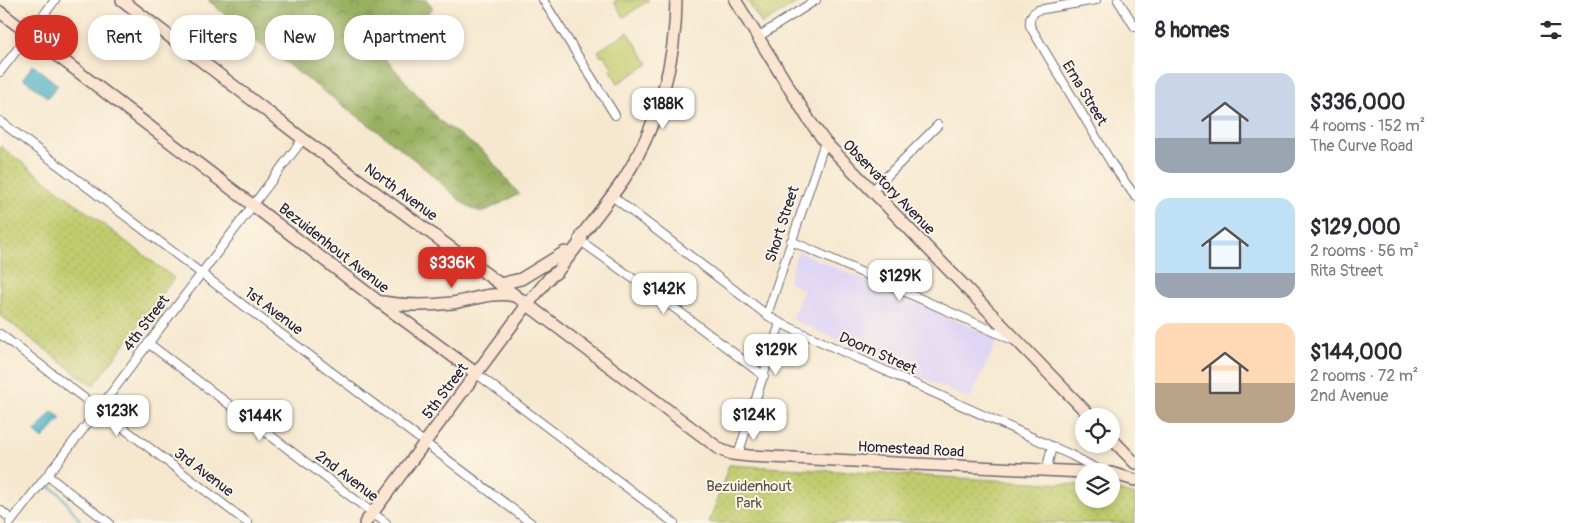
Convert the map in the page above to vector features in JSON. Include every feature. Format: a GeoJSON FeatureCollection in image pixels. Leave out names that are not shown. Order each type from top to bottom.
{"type":"FeatureCollection","features":[{"type":"Feature","properties":{"kind":"street"},"geometry":{"type":"LineString","coordinates":[[44,15],[55,0]]}},
{"type":"Feature","properties":{"kind":"street","name":"North Avenue"},"geometry":{"type":"LineString","coordinates":[[122,0],[303,138],[716,446],[728,453],[738,455]]}},
{"type":"Feature","properties":{"kind":"street"},"geometry":{"type":"LineString","coordinates":[[543,0],[615,115]]}},
{"type":"Feature","properties":{"kind":"street"},"geometry":{"type":"LineString","coordinates":[[676,0],[675,27],[668,72],[656,114],[638,154],[612,196],[580,238],[764,376]]}},
{"type":"Feature","properties":{"kind":"street","name":"Observatory Avenue"},"geometry":{"type":"LineString","coordinates":[[735,0],[809,120],[825,142],[1082,408]]}},
{"type":"Feature","properties":{"kind":"street"},"geometry":{"type":"LineString","coordinates":[[758,37],[816,0]]}},
{"type":"Feature","properties":{"kind":"street","name":"Erna Street"},"geometry":{"type":"LineString","coordinates":[[1096,0],[1046,8],[1032,14],[1029,20],[1035,37],[1107,156],[1135,196]]}},
{"type":"Feature","properties":{"kind":"street"},"geometry":{"type":"LineString","coordinates":[[1118,0],[1135,27]]}},
{"type":"Feature","properties":{"kind":"street","name":"Bezuidenhout Avenue"},"geometry":{"type":"LineString","coordinates":[[0,12],[15,23]]}},
{"type":"Feature","properties":{"kind":"street"},"geometry":{"type":"LineString","coordinates":[[0,72],[15,52]]}},
{"type":"Feature","properties":{"kind":"street","name":"Bezuidenhout Avenue"},"geometry":{"type":"LineString","coordinates":[[62,60],[378,301],[674,523]]}},
{"type":"Feature","properties":{"kind":"street","name":"1st Avenue"},"geometry":{"type":"LineString","coordinates":[[0,122],[531,523]]}},
{"type":"Feature","properties":{"kind":"street"},"geometry":{"type":"LineString","coordinates":[[872,190],[938,124]]}},
{"type":"Feature","properties":{"kind":"street","name":"4th Street"},"geometry":{"type":"LineString","coordinates":[[11,521],[48,476],[303,138]]}},
{"type":"Feature","properties":{"kind":"street","name":"Short Street"},"geometry":{"type":"LineString","coordinates":[[767,315],[825,142]]}},
{"type":"Feature","properties":{"kind":"street","name":"Doorn Street"},"geometry":{"type":"LineString","coordinates":[[612,196],[780,323],[1087,463]]}},
{"type":"Feature","properties":{"kind":"street","name":"5th Street"},"geometry":{"type":"LineString","coordinates":[[550,277],[552,270],[565,252],[580,238]]}},
{"type":"Feature","properties":{"kind":"street","name":"5th Street"},"geometry":{"type":"LineString","coordinates":[[365,523],[477,374],[523,301],[556,272],[580,238]]}},
{"type":"Feature","properties":{"kind":"street"},"geometry":{"type":"LineString","coordinates":[[791,241],[1019,342]]}},
{"type":"Feature","properties":{"kind":"street"},"geometry":{"type":"LineString","coordinates":[[500,284],[521,279],[565,252]]}},
{"type":"Feature","properties":{"kind":"street"},"geometry":{"type":"LineString","coordinates":[[490,295],[493,285],[491,277]]}},
{"type":"Feature","properties":{"kind":"street"},"geometry":{"type":"LineString","coordinates":[[378,301],[416,306],[452,303],[502,294],[523,301]]}},
{"type":"Feature","properties":{"kind":"street"},"geometry":{"type":"LineString","coordinates":[[738,455],[780,323]]}},
{"type":"Feature","properties":{"kind":"street","name":"3rd Avenue"},"geometry":{"type":"LineString","coordinates":[[0,334],[248,523]]}},
{"type":"Feature","properties":{"kind":"street","name":"2nd Avenue"},"geometry":{"type":"LineString","coordinates":[[148,342],[386,523]]}},
{"type":"Feature","properties":{"kind":"street"},"geometry":{"type":"LineString","coordinates":[[1046,471],[1052,447]]}},
{"type":"Feature","properties":{"kind":"street"},"geometry":{"type":"LineString","coordinates":[[1120,447],[1135,463]]}},
{"type":"Feature","properties":{"kind":"street","name":"Homestead Road"},"geometry":{"type":"LineString","coordinates":[[738,455],[1075,472]]}},
{"type":"Feature","properties":{"kind":"street"},"geometry":{"type":"LineString","coordinates":[[1120,472],[1135,470]]}},
{"type":"Feature","properties":{"kind":"street"},"geometry":{"type":"LineString","coordinates":[[48,476],[109,523]]}},
{"type":"Feature","properties":{"kind":"street"},"geometry":{"type":"LineString","coordinates":[[1120,476],[1135,480]]}},
{"type":"Feature","properties":{"kind":"street"},"geometry":{"type":"LineString","coordinates":[[0,510],[11,521]]}},
{"type":"Feature","properties":{"kind":"shaded area"},"geometry":{"type":"Polygon","coordinates":[[[798,251],[998,339],[970,399],[791,319],[804,290],[788,282],[798,251]]]}},
{"type":"Feature","properties":{"kind":"green space"},"geometry":{"type":"Polygon","coordinates":[[[208,0],[426,0],[433,9],[425,15],[344,15],[344,60],[387,60],[440,121],[485,153],[519,194],[481,213],[463,203],[421,165],[383,135],[281,60],[334,60],[334,15],[265,15],[265,48],[255,40],[255,15],[225,15],[208,0]]]}},
{"type":"Feature","properties":{"kind":"green space"},"geometry":{"type":"Polygon","coordinates":[[[617,0],[649,0],[624,17],[614,2],[617,0]]]}},
{"type":"Feature","properties":{"kind":"green space"},"geometry":{"type":"Polygon","coordinates":[[[747,0],[801,0],[762,24],[747,0]]]}},
{"type":"Feature","properties":{"kind":"green space"},"geometry":{"type":"Polygon","coordinates":[[[628,32],[649,64],[618,83],[610,69],[612,67],[604,55],[601,56],[598,51],[628,32]]]}},
{"type":"Feature","properties":{"kind":"green space"},"geometry":{"type":"Polygon","coordinates":[[[0,146],[174,278],[93,386],[0,315],[0,146]]]}},
{"type":"Feature","properties":{"kind":"green space","name":"Bezuidenhout Park"},"geometry":{"type":"Polygon","coordinates":[[[729,465],[1075,484],[1075,508],[1120,508],[1120,491],[1135,495],[1135,523],[709,523],[729,465]]]}},
{"type":"Feature","properties":{"kind":"water"},"geometry":{"type":"Polygon","coordinates":[[[33,65],[58,85],[48,98],[23,78],[33,65]]]}},
{"type":"Feature","properties":{"kind":"water"},"geometry":{"type":"Polygon","coordinates":[[[52,411],[61,418],[43,439],[35,432],[52,411]]]}},
{"type":"Feature","properties":{"kind":"waterway"},"geometry":{"type":"LineString","coordinates":[[50,487],[60,494],[82,523]]}}]}
